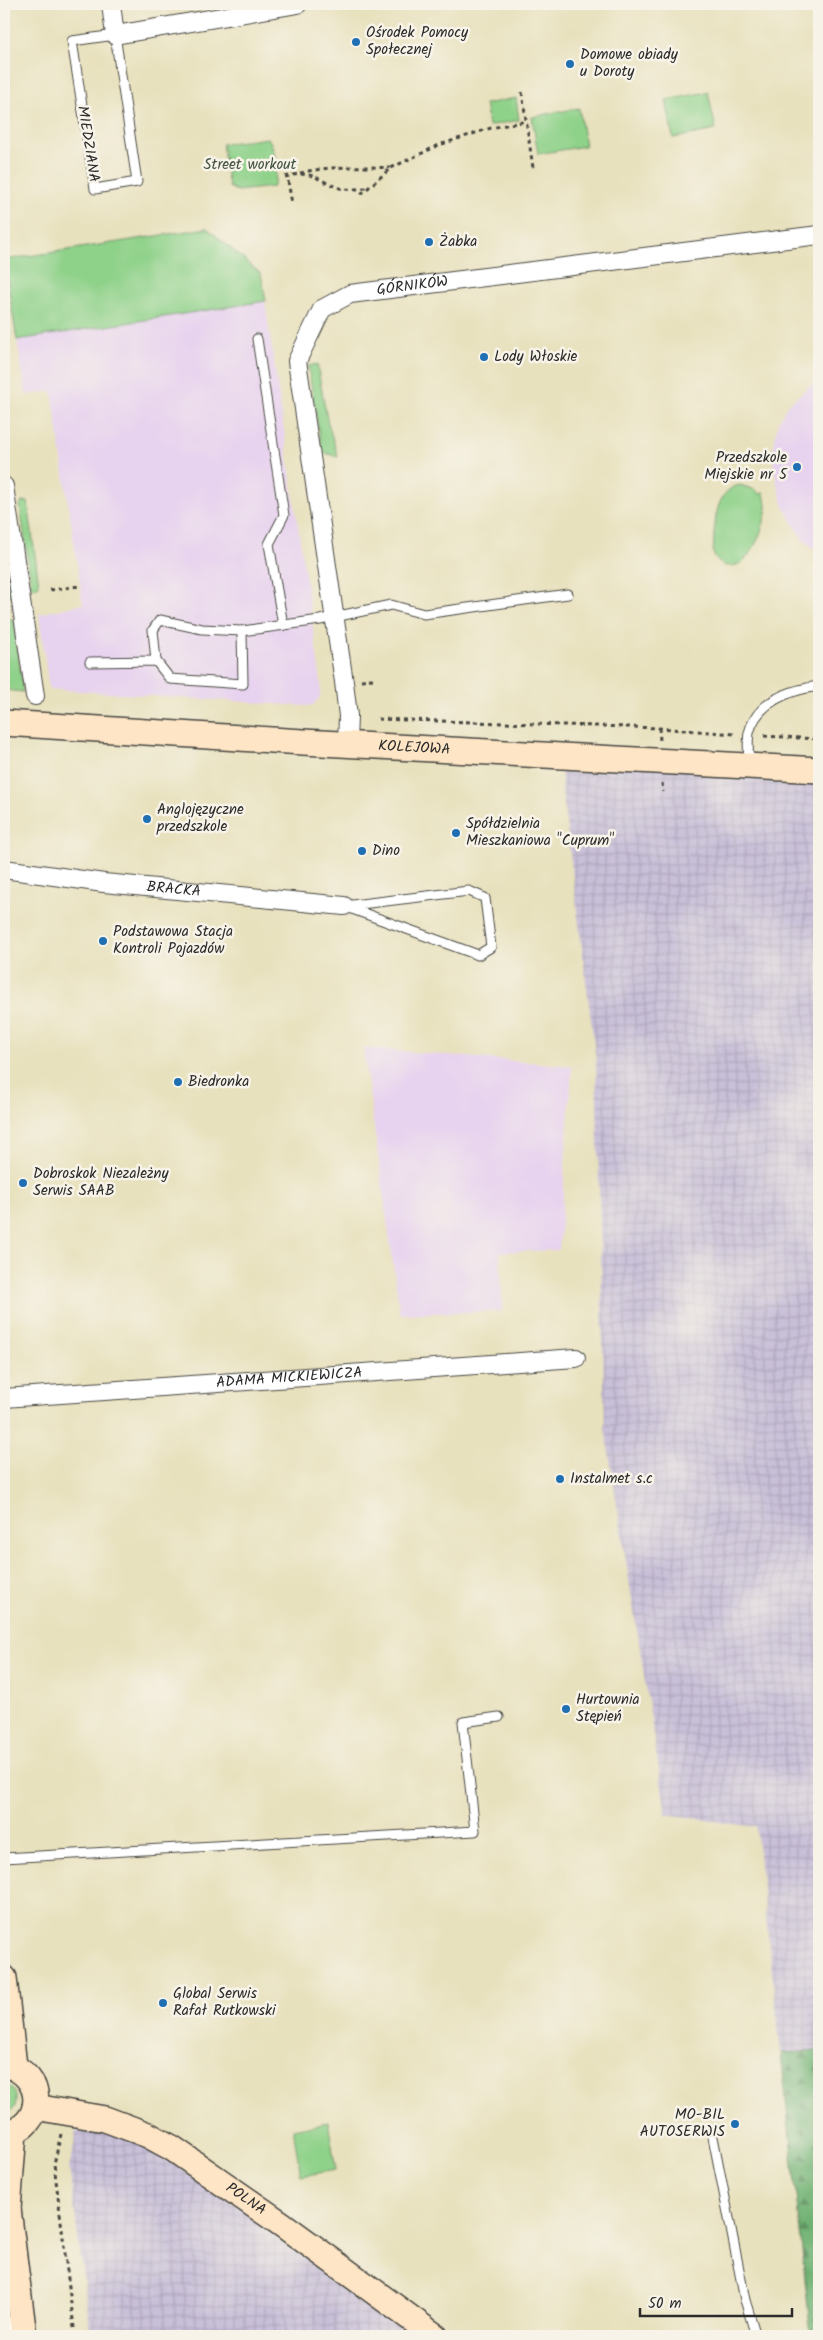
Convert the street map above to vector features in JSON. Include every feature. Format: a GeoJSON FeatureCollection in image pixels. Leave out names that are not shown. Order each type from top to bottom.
{"type":"FeatureCollection","features":[{"type":"Feature","properties":{"kind":"street","name":"MIEDZIANA"},"geometry":{"type":"LineString","coordinates":[[111,4],[115,35]]}},
{"type":"Feature","properties":{"kind":"street"},"geometry":{"type":"LineString","coordinates":[[115,35],[298,4]]}},
{"type":"Feature","properties":{"kind":"street","name":"GÓRNIKÓW"},"geometry":{"type":"LineString","coordinates":[[347,744],[348,716],[298,361],[322,309],[350,294],[819,235]]}},
{"type":"Feature","properties":{"kind":"street"},"geometry":{"type":"LineString","coordinates":[[4,486],[35,696]]}},
{"type":"Feature","properties":{"kind":"street","name":"KOLEJOWA"},"geometry":{"type":"LineString","coordinates":[[6,724],[819,770]]}},
{"type":"Feature","properties":{"kind":"street","name":"BRACKA"},"geometry":{"type":"LineString","coordinates":[[4,869],[104,883],[344,906]]}},
{"type":"Feature","properties":{"kind":"street","name":"ADAMA MICKIEWICZA"},"geometry":{"type":"LineString","coordinates":[[4,1398],[576,1358]]}},
{"type":"Feature","properties":{"kind":"street"},"geometry":{"type":"LineString","coordinates":[[4,1978],[9,2065],[25,2073],[32,2082],[36,2094],[35,2107],[31,2118],[24,2126],[9,2133],[6,2201],[16,2329]]}},
{"type":"Feature","properties":{"kind":"street","name":"POLNA"},"geometry":{"type":"LineString","coordinates":[[35,2107],[111,2121],[148,2135],[172,2148],[435,2336]]}},
{"type":"Feature","properties":{"kind":"lane","name":"MIEDZIANA"},"geometry":{"type":"LineString","coordinates":[[115,35],[137,182],[95,189],[72,41],[115,35]]}},
{"type":"Feature","properties":{"kind":"lane"},"geometry":{"type":"LineString","coordinates":[[258,339],[284,515],[269,544],[283,625]]}},
{"type":"Feature","properties":{"kind":"lane"},"geometry":{"type":"LineString","coordinates":[[242,630],[243,684],[170,680],[156,661],[153,630],[160,620],[202,629],[242,630],[333,617],[391,605],[424,614],[568,594]]}},
{"type":"Feature","properties":{"kind":"lane"},"geometry":{"type":"LineString","coordinates":[[90,662],[156,661]]}},
{"type":"Feature","properties":{"kind":"lane"},"geometry":{"type":"LineString","coordinates":[[749,766],[749,735],[753,721],[762,708],[778,696],[819,686]]}},
{"type":"Feature","properties":{"kind":"lane"},"geometry":{"type":"LineString","coordinates":[[468,891],[485,898],[491,947],[478,955],[344,906],[468,891]]}},
{"type":"Feature","properties":{"kind":"lane"},"geometry":{"type":"LineString","coordinates":[[4,1858],[475,1831],[463,1722],[499,1717]]}},
{"type":"Feature","properties":{"kind":"lane"},"geometry":{"type":"LineString","coordinates":[[713,2137],[745,2300],[756,2336]]}},
{"type":"Feature","properties":{"kind":"path"},"geometry":{"type":"LineString","coordinates":[[522,92],[533,168]]}},
{"type":"Feature","properties":{"kind":"path"},"geometry":{"type":"LineString","coordinates":[[361,194],[391,168],[439,145],[491,128],[526,121]]}},
{"type":"Feature","properties":{"kind":"path"},"geometry":{"type":"LineString","coordinates":[[285,177],[300,173],[362,166],[391,168]]}},
{"type":"Feature","properties":{"kind":"path"},"geometry":{"type":"LineString","coordinates":[[300,173],[318,177],[341,189],[368,188]]}},
{"type":"Feature","properties":{"kind":"path"},"geometry":{"type":"LineString","coordinates":[[288,182],[292,204]]}},
{"type":"Feature","properties":{"kind":"path"},"geometry":{"type":"LineString","coordinates":[[50,590],[80,586]]}},
{"type":"Feature","properties":{"kind":"path"},"geometry":{"type":"LineString","coordinates":[[378,719],[659,728],[819,739]]}},
{"type":"Feature","properties":{"kind":"path"},"geometry":{"type":"LineString","coordinates":[[64,2125],[54,2164],[75,2336]]}},
{"type":"Feature","properties":{"kind":"shaded area"},"geometry":{"type":"Polygon","coordinates":[[[207,228],[261,274],[321,683],[320,697],[313,705],[49,689],[39,614],[83,604],[52,391],[26,395],[4,260],[207,228]]]}},
{"type":"Feature","properties":{"kind":"shaded area","name":"Przedszkole Miejskie nr 5"},"geometry":{"type":"Polygon","coordinates":[[[819,379],[819,553],[803,540],[784,507],[776,480],[772,453],[778,423],[787,405],[819,379]]]}},
{"type":"Feature","properties":{"kind":"shaded area"},"geometry":{"type":"Polygon","coordinates":[[[561,756],[819,770],[819,2051],[781,2053],[756,1827],[666,1814],[605,1428],[596,1060],[562,790],[561,756]]]}},
{"type":"Feature","properties":{"kind":"shaded area"},"geometry":{"type":"Polygon","coordinates":[[[363,1048],[572,1066],[559,1250],[500,1252],[502,1311],[400,1314],[363,1048]]]}},
{"type":"Feature","properties":{"kind":"shaded area"},"geometry":{"type":"Polygon","coordinates":[[[105,2119],[439,2336],[91,2336],[69,2168],[77,2131],[105,2119]]]}},
{"type":"Feature","properties":{"kind":"green space"},"geometry":{"type":"Polygon","coordinates":[[[708,92],[716,130],[673,138],[666,100],[708,92]]]}},
{"type":"Feature","properties":{"kind":"green space"},"geometry":{"type":"Polygon","coordinates":[[[516,98],[519,120],[489,126],[485,104],[516,98]]]}},
{"type":"Feature","properties":{"kind":"green space"},"geometry":{"type":"Polygon","coordinates":[[[579,108],[585,146],[538,154],[532,117],[579,108]]]}},
{"type":"Feature","properties":{"kind":"green space","name":"Street workout"},"geometry":{"type":"Polygon","coordinates":[[[268,138],[273,148],[276,162],[276,176],[273,187],[237,191],[229,187],[222,144],[268,138]]]}},
{"type":"Feature","properties":{"kind":"green space"},"geometry":{"type":"Polygon","coordinates":[[[207,228],[261,274],[266,301],[17,340],[4,260],[207,228]]]}},
{"type":"Feature","properties":{"kind":"green space"},"geometry":{"type":"Polygon","coordinates":[[[317,364],[327,419],[338,457],[322,452],[308,366],[317,364]]]}},
{"type":"Feature","properties":{"kind":"green space"},"geometry":{"type":"Polygon","coordinates":[[[740,485],[756,490],[759,494],[764,493],[766,513],[759,538],[744,561],[737,565],[727,566],[719,563],[713,553],[715,523],[724,495],[731,488],[740,485]]]}},
{"type":"Feature","properties":{"kind":"green space"},"geometry":{"type":"Polygon","coordinates":[[[23,501],[28,502],[39,585],[34,588],[31,586],[20,505],[23,501]]]}},
{"type":"Feature","properties":{"kind":"green space"},"geometry":{"type":"Polygon","coordinates":[[[4,543],[11,596],[4,597],[4,543]]]}},
{"type":"Feature","properties":{"kind":"green space"},"geometry":{"type":"Polygon","coordinates":[[[4,620],[14,620],[23,692],[4,690],[4,620]]]}},
{"type":"Feature","properties":{"kind":"green space"},"geometry":{"type":"Polygon","coordinates":[[[819,2051],[819,2336],[811,2336],[781,2053],[819,2051]]]}},
{"type":"Feature","properties":{"kind":"green space"},"geometry":{"type":"Polygon","coordinates":[[[4,2084],[13,2090],[16,2100],[14,2108],[4,2115],[4,2084]]]}},
{"type":"Feature","properties":{"kind":"green space"},"geometry":{"type":"Polygon","coordinates":[[[328,2122],[336,2170],[301,2176],[293,2129],[328,2122]]]}},
{"type":"Feature","properties":{"kind":"place","name":"Ośrodek Pomocy Społecznej"},"geometry":{"type":"Point","coordinates":[356,42]}},
{"type":"Feature","properties":{"kind":"place","name":"Domowe obiady u Doroty"},"geometry":{"type":"Point","coordinates":[570,64]}},
{"type":"Feature","properties":{"kind":"place","name":"Żabka"},"geometry":{"type":"Point","coordinates":[429,242]}},
{"type":"Feature","properties":{"kind":"place","name":"Lody Włoskie"},"geometry":{"type":"Point","coordinates":[484,357]}},
{"type":"Feature","properties":{"kind":"place","name":"Przedszkole Miejskie nr 5"},"geometry":{"type":"Point","coordinates":[797,467]}},
{"type":"Feature","properties":{"kind":"place","name":"Anglojęzyczne przedszkole"},"geometry":{"type":"Point","coordinates":[147,819]}},
{"type":"Feature","properties":{"kind":"place","name":"Spółdzielnia Mieszkaniowa \"Cuprum\""},"geometry":{"type":"Point","coordinates":[456,833]}},
{"type":"Feature","properties":{"kind":"place","name":"Dino"},"geometry":{"type":"Point","coordinates":[362,851]}},
{"type":"Feature","properties":{"kind":"place","name":"Podstawowa Stacja Kontroli Pojazdów"},"geometry":{"type":"Point","coordinates":[103,941]}},
{"type":"Feature","properties":{"kind":"place","name":"Biedronka"},"geometry":{"type":"Point","coordinates":[178,1082]}},
{"type":"Feature","properties":{"kind":"place","name":"Dobroskok Niezależny Serwis SAAB"},"geometry":{"type":"Point","coordinates":[23,1183]}},
{"type":"Feature","properties":{"kind":"place","name":"Instalmet s.c"},"geometry":{"type":"Point","coordinates":[560,1479]}},
{"type":"Feature","properties":{"kind":"place","name":"Hurtownia Stępień"},"geometry":{"type":"Point","coordinates":[566,1709]}},
{"type":"Feature","properties":{"kind":"place","name":"Global Serwis Rafał Rutkowski"},"geometry":{"type":"Point","coordinates":[163,2003]}},
{"type":"Feature","properties":{"kind":"place","name":"MO-BIL AUTOSERWIS"},"geometry":{"type":"Point","coordinates":[735,2124]}}]}
